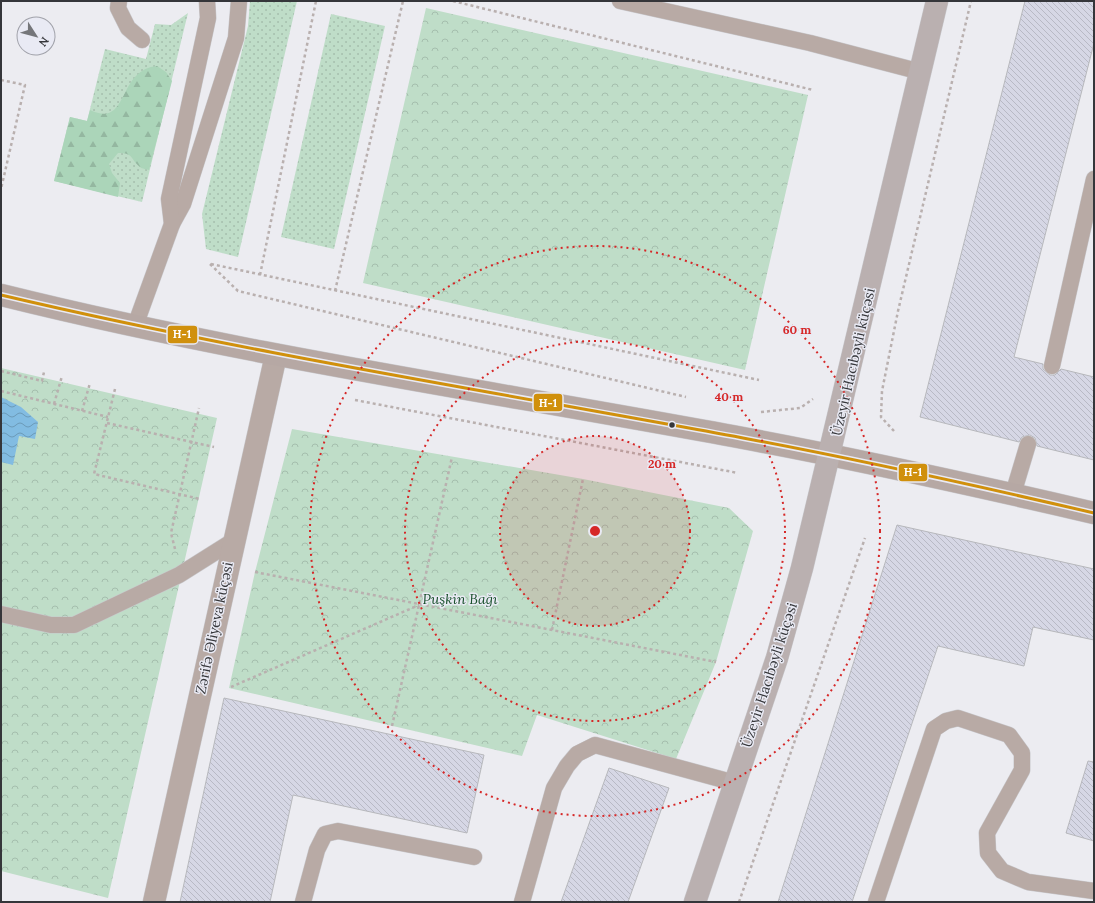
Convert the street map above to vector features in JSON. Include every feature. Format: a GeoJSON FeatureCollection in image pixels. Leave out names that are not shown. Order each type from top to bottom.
{"type":"FeatureCollection","features":[{"type":"Feature","properties":{"kind":"highway","name":"Üzeyir Hacıbəyli küçəsi"},"geometry":{"type":"LineString","coordinates":[[695,902],[776,658],[802,568],[830,456],[937,1]]}},
{"type":"Feature","properties":{"kind":"main road"},"geometry":{"type":"LineString","coordinates":[[1,295],[135,326],[276,355],[746,438],[830,456],[929,474],[1094,513]]}},
{"type":"Feature","properties":{"kind":"street","name":"Zərifə Əliyeva küçəsi"},"geometry":{"type":"LineString","coordinates":[[154,902],[233,541],[276,355]]}},
{"type":"Feature","properties":{"kind":"lane"},"geometry":{"type":"LineString","coordinates":[[119,1],[118,8],[128,28],[142,40]]}},
{"type":"Feature","properties":{"kind":"lane"},"geometry":{"type":"LineString","coordinates":[[172,224],[169,199],[208,18],[207,1]]}},
{"type":"Feature","properties":{"kind":"lane"},"geometry":{"type":"LineString","coordinates":[[135,326],[172,224],[183,204],[236,38],[239,1]]}},
{"type":"Feature","properties":{"kind":"lane"},"geometry":{"type":"LineString","coordinates":[[620,1],[810,43],[921,72]]}},
{"type":"Feature","properties":{"kind":"lane"},"geometry":{"type":"LineString","coordinates":[[1052,366],[1089,227],[1094,179]]}},
{"type":"Feature","properties":{"kind":"lane"},"geometry":{"type":"LineString","coordinates":[[1013,494],[1028,444]]}},
{"type":"Feature","properties":{"kind":"lane"},"geometry":{"type":"LineString","coordinates":[[1,614],[51,625],[74,626],[179,575],[233,541]]}},
{"type":"Feature","properties":{"kind":"lane"},"geometry":{"type":"LineString","coordinates":[[876,902],[934,729],[946,721],[958,718],[1009,735],[1022,753],[1022,770],[987,834],[988,853],[1002,871],[1028,882],[1094,891]]}},
{"type":"Feature","properties":{"kind":"lane"},"geometry":{"type":"LineString","coordinates":[[522,902],[554,788],[567,766],[577,754],[595,745],[735,783]]}},
{"type":"Feature","properties":{"kind":"lane"},"geometry":{"type":"LineString","coordinates":[[303,902],[317,850],[325,834],[338,830],[474,857]]}},
{"type":"Feature","properties":{"kind":"path"},"geometry":{"type":"LineString","coordinates":[[260,275],[316,1]]}},
{"type":"Feature","properties":{"kind":"path"},"geometry":{"type":"LineString","coordinates":[[336,291],[403,1]]}},
{"type":"Feature","properties":{"kind":"path"},"geometry":{"type":"LineString","coordinates":[[453,1],[813,90]]}},
{"type":"Feature","properties":{"kind":"path"},"geometry":{"type":"LineString","coordinates":[[894,431],[881,418],[882,391],[898,311],[971,1]]}},
{"type":"Feature","properties":{"kind":"path"},"geometry":{"type":"LineString","coordinates":[[1,80],[25,85],[1,189]]}},
{"type":"Feature","properties":{"kind":"path"},"geometry":{"type":"LineString","coordinates":[[690,398],[238,291],[210,264],[758,380]]}},
{"type":"Feature","properties":{"kind":"path"},"geometry":{"type":"LineString","coordinates":[[1,372],[42,381],[44,372]]}},
{"type":"Feature","properties":{"kind":"path"},"geometry":{"type":"LineString","coordinates":[[54,404],[62,376]]}},
{"type":"Feature","properties":{"kind":"path"},"geometry":{"type":"LineString","coordinates":[[82,410],[90,383]]}},
{"type":"Feature","properties":{"kind":"path"},"geometry":{"type":"LineString","coordinates":[[115,389],[94,474],[200,499]]}},
{"type":"Feature","properties":{"kind":"path"},"geometry":{"type":"LineString","coordinates":[[1,391],[108,417]]}},
{"type":"Feature","properties":{"kind":"path"},"geometry":{"type":"LineString","coordinates":[[759,412],[800,408],[816,397]]}},
{"type":"Feature","properties":{"kind":"path"},"geometry":{"type":"LineString","coordinates":[[348,398],[738,473]]}},
{"type":"Feature","properties":{"kind":"path"},"geometry":{"type":"LineString","coordinates":[[176,551],[171,533],[199,408]]}},
{"type":"Feature","properties":{"kind":"path"},"geometry":{"type":"LineString","coordinates":[[106,423],[214,447]]}},
{"type":"Feature","properties":{"kind":"path"},"geometry":{"type":"LineString","coordinates":[[392,726],[452,457]]}},
{"type":"Feature","properties":{"kind":"path"},"geometry":{"type":"LineString","coordinates":[[552,630],[583,479]]}},
{"type":"Feature","properties":{"kind":"path"},"geometry":{"type":"LineString","coordinates":[[739,902],[865,538]]}},
{"type":"Feature","properties":{"kind":"path"},"geometry":{"type":"LineString","coordinates":[[255,572],[716,662]]}},
{"type":"Feature","properties":{"kind":"path"},"geometry":{"type":"LineString","coordinates":[[231,688],[419,604]]}},
{"type":"Feature","properties":{"kind":"green space"},"geometry":{"type":"Polygon","coordinates":[[[250,1],[297,1],[238,257],[206,249],[202,214],[248,26],[250,1]]]}},
{"type":"Feature","properties":{"kind":"green space"},"geometry":{"type":"Polygon","coordinates":[[[426,8],[808,95],[745,370],[363,283],[426,8]]]}},
{"type":"Feature","properties":{"kind":"green space"},"geometry":{"type":"Polygon","coordinates":[[[188,13],[142,202],[54,181],[70,117],[87,121],[105,49],[146,59],[155,24],[171,25],[188,13]]]}},
{"type":"Feature","properties":{"kind":"green space"},"geometry":{"type":"Polygon","coordinates":[[[331,14],[385,26],[334,249],[281,237],[331,14]]]}},
{"type":"Feature","properties":{"kind":"green space"},"geometry":{"type":"Polygon","coordinates":[[[157,66],[166,72],[172,81],[149,170],[141,168],[129,155],[118,153],[109,164],[112,173],[120,183],[118,197],[54,181],[70,117],[87,121],[90,110],[103,114],[112,112],[135,77],[144,70],[157,66]]]}},
{"type":"Feature","properties":{"kind":"green space"},"geometry":{"type":"Polygon","coordinates":[[[1,368],[217,418],[108,898],[1,871],[1,368]]]}},
{"type":"Feature","properties":{"kind":"green space","name":"Puşkin Bağı"},"geometry":{"type":"Polygon","coordinates":[[[292,429],[583,479],[729,508],[753,531],[716,662],[676,759],[537,715],[522,756],[229,688],[255,572],[292,429]]]}},
{"type":"Feature","properties":{"kind":"water"},"geometry":{"type":"Polygon","coordinates":[[[1,397],[21,407],[38,422],[35,439],[19,436],[13,465],[1,462],[1,397]]]}},
{"type":"Feature","properties":{"kind":"building"},"geometry":{"type":"Polygon","coordinates":[[[1025,1],[1094,1],[1094,43],[1014,357],[1043,364],[1043,369],[1050,375],[1055,375],[1061,369],[1094,377],[1094,460],[1037,446],[1035,438],[1030,435],[1022,437],[1019,442],[920,417],[1025,1]]]}},
{"type":"Feature","properties":{"kind":"building"},"geometry":{"type":"Polygon","coordinates":[[[897,525],[1094,569],[1094,640],[1033,627],[1024,666],[938,646],[852,902],[778,902],[897,525]]]}},
{"type":"Feature","properties":{"kind":"building"},"geometry":{"type":"Polygon","coordinates":[[[224,698],[484,755],[467,833],[293,795],[270,902],[180,902],[224,698]]]}},
{"type":"Feature","properties":{"kind":"building"},"geometry":{"type":"Polygon","coordinates":[[[1088,761],[1094,762],[1094,841],[1066,833],[1088,761]]]}},
{"type":"Feature","properties":{"kind":"building"},"geometry":{"type":"Polygon","coordinates":[[[609,768],[669,788],[628,902],[561,902],[609,768]]]}},
{"type":"Feature","properties":{"kind":"transit line","name":"H-1"},"geometry":{"type":"LineString","coordinates":[[1,295],[93,316],[278,354],[831,455],[1094,513]]}}]}
